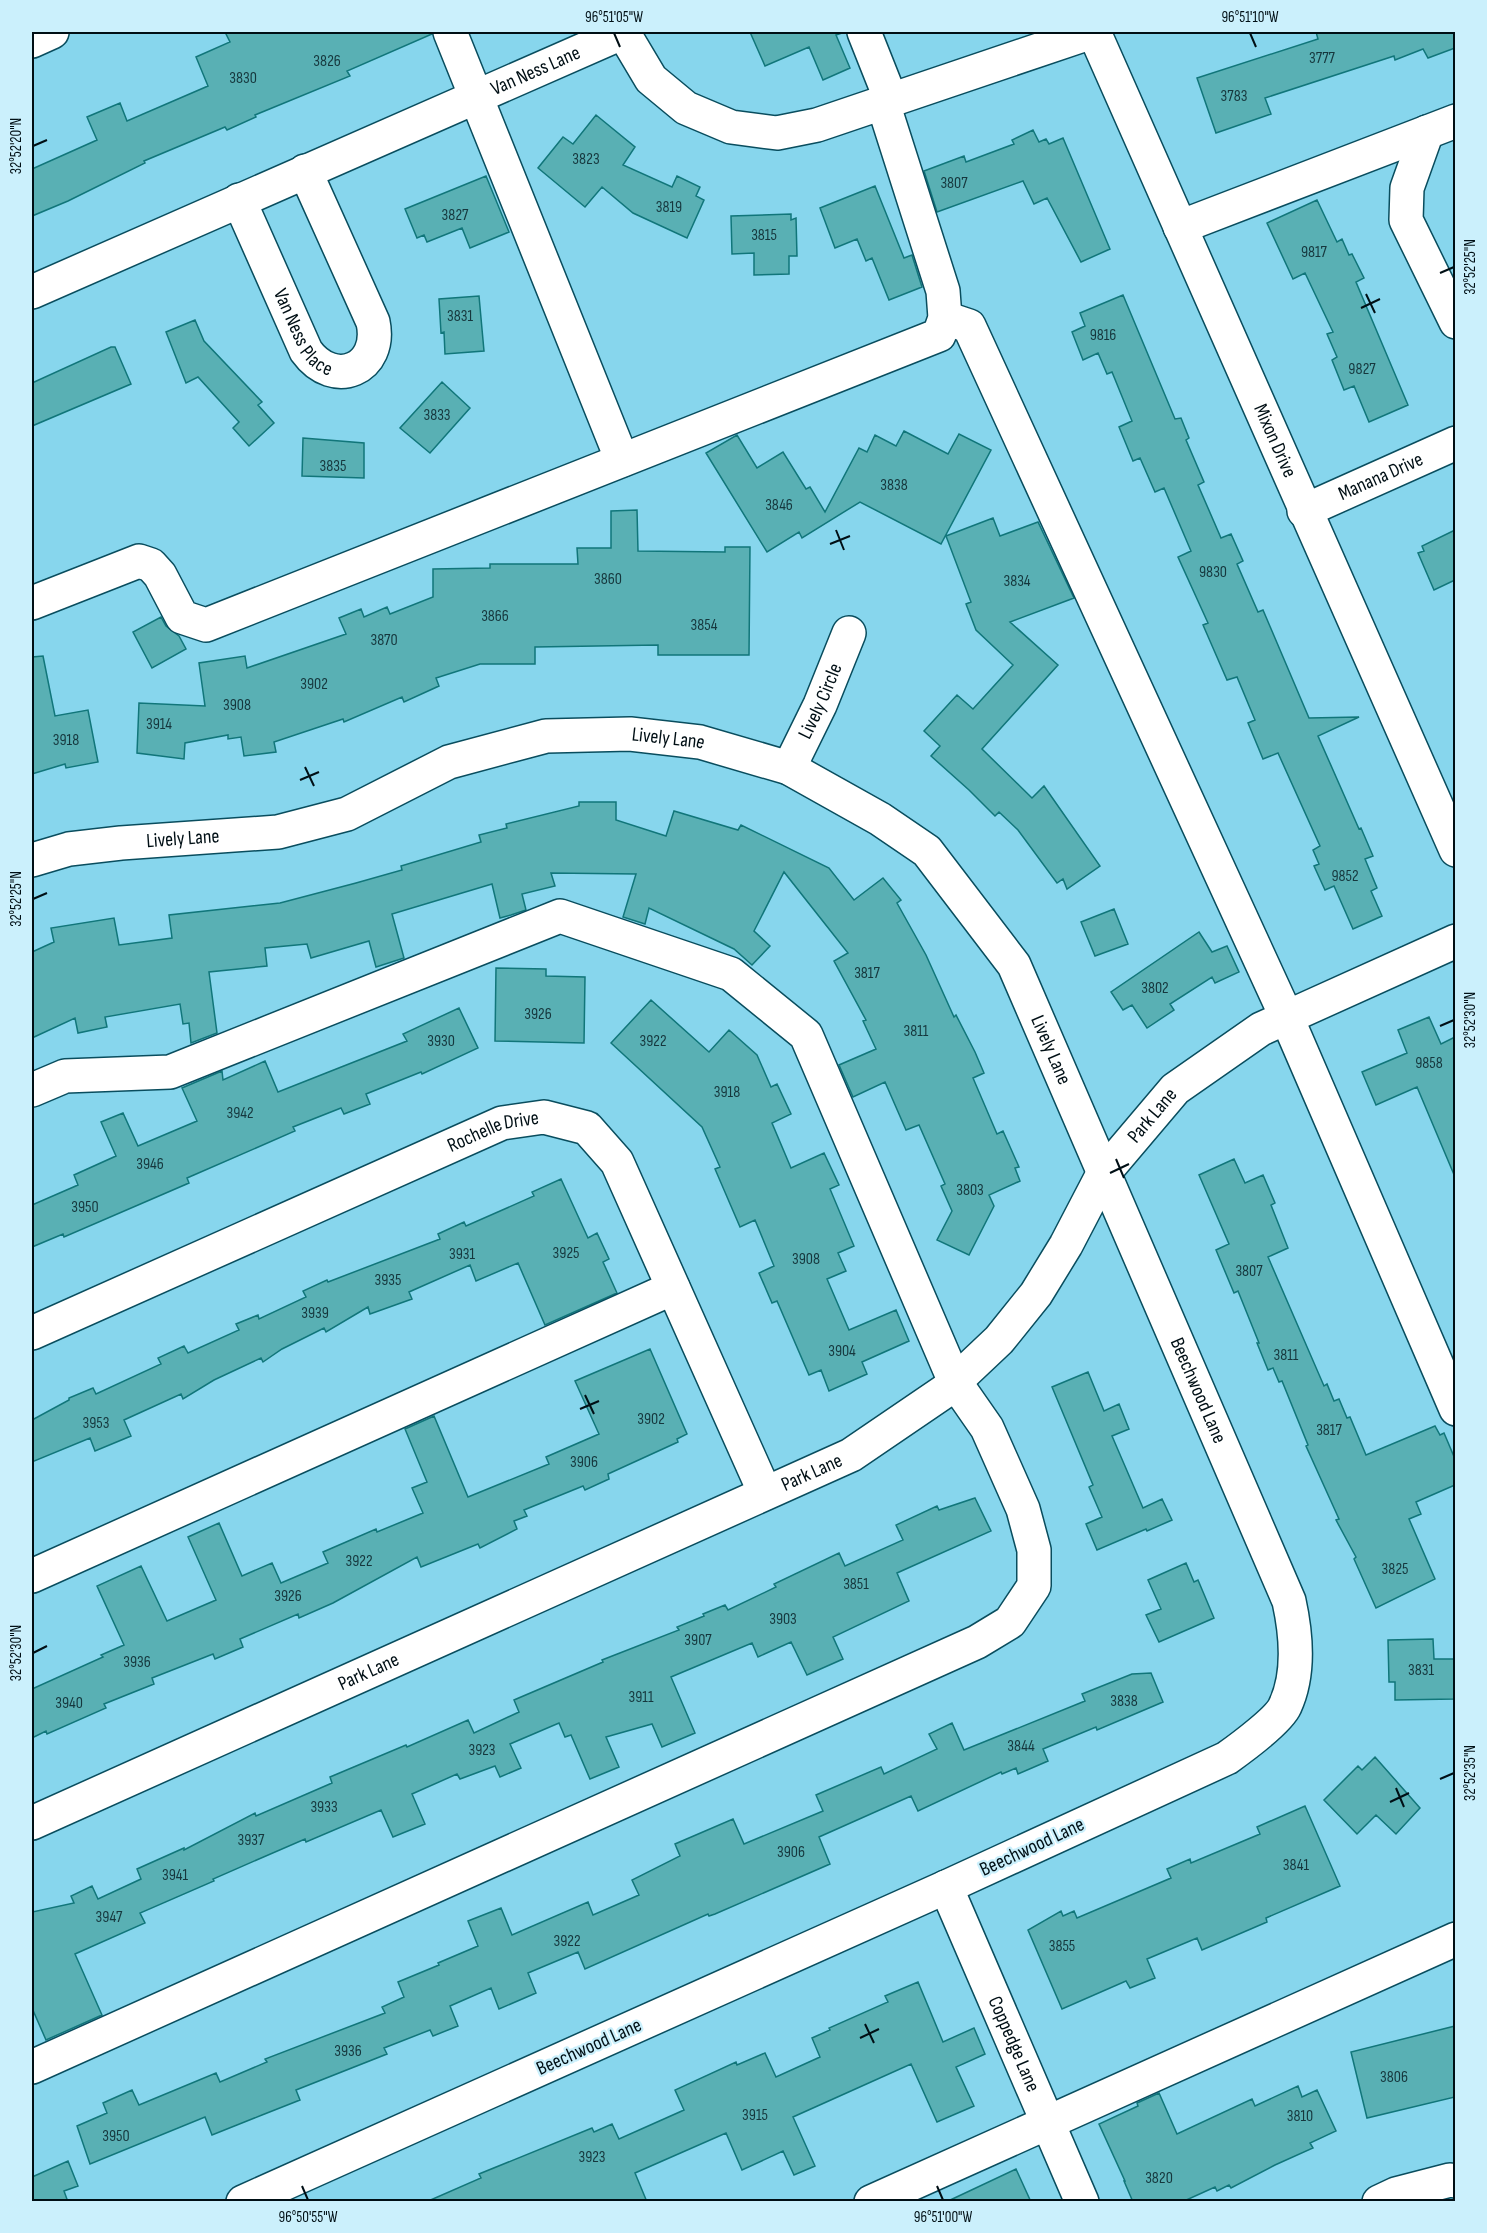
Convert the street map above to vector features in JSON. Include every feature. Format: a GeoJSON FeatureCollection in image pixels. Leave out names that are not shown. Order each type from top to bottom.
{"type":"FeatureCollection","features":[{"type":"Feature","properties":{"kind":"street"},"geometry":{"type":"LineString","coordinates":[[32,41],[52,32]]}},
{"type":"Feature","properties":{"kind":"street"},"geometry":{"type":"LineString","coordinates":[[450,32],[622,460]]}},
{"type":"Feature","properties":{"kind":"street","name":"Van Ness Lane"},"geometry":{"type":"LineString","coordinates":[[32,292],[624,32],[651,79],[686,108],[732,127],[777,132],[817,125],[1093,32]]}},
{"type":"Feature","properties":{"kind":"street"},"geometry":{"type":"LineString","coordinates":[[32,603],[139,561],[152,566],[160,575],[182,617],[206,625],[939,334],[945,318],[943,291],[887,101],[864,32]]}},
{"type":"Feature","properties":{"kind":"street","name":"Mixon Drive"},"geometry":{"type":"LineString","coordinates":[[1093,32],[1455,850]]}},
{"type":"Feature","properties":{"kind":"street"},"geometry":{"type":"LineString","coordinates":[[1180,227],[1441,127]]}},
{"type":"Feature","properties":{"kind":"street"},"geometry":{"type":"LineString","coordinates":[[1441,127],[1407,188],[1406,220],[1455,322]]}},
{"type":"Feature","properties":{"kind":"street","name":"Van Ness Place"},"geometry":{"type":"LineString","coordinates":[[239,200],[306,351],[323,369],[348,371],[359,366],[368,357],[374,346],[375,334],[372,322],[305,171]]}},
{"type":"Feature","properties":{"kind":"street"},"geometry":{"type":"LineString","coordinates":[[945,318],[969,326],[1287,1018],[1455,1408]]}},
{"type":"Feature","properties":{"kind":"street","name":"Manana Drive"},"geometry":{"type":"LineString","coordinates":[[1305,511],[1455,443]]}},
{"type":"Feature","properties":{"kind":"street","name":"Lively Circle"},"geometry":{"type":"LineString","coordinates":[[789,768],[820,705],[849,633]]}},
{"type":"Feature","properties":{"kind":"street","name":"Lively Lane"},"geometry":{"type":"LineString","coordinates":[[32,860],[69,849],[121,843],[278,832],[347,814],[449,762],[546,736],[630,735],[700,742],[789,768],[880,819],[927,851],[1014,965],[1103,1174]]}},
{"type":"Feature","properties":{"kind":"street"},"geometry":{"type":"LineString","coordinates":[[32,1090],[65,1076],[170,1072],[560,916],[731,974],[806,1035],[955,1382],[975,1407],[987,1428],[1023,1509],[1034,1550],[1034,1586],[1010,1622],[977,1642],[32,2067]]}},
{"type":"Feature","properties":{"kind":"street","name":"Park Lane"},"geometry":{"type":"LineString","coordinates":[[32,1823],[851,1455],[945,1391],[999,1340],[1036,1294],[1066,1245],[1103,1174],[1175,1089],[1261,1029],[1455,941]]}},
{"type":"Feature","properties":{"kind":"street","name":"Rochelle Drive"},"geometry":{"type":"LineString","coordinates":[[32,1333],[502,1123],[544,1117],[587,1128],[616,1162],[765,1493]]}},
{"type":"Feature","properties":{"kind":"street","name":"Beechwood Lane"},"geometry":{"type":"LineString","coordinates":[[243,2202],[946,1887],[1227,1758],[1253,1739],[1285,1707],[1294,1670],[1296,1633],[1289,1601],[1103,1174]]}},
{"type":"Feature","properties":{"kind":"street"},"geometry":{"type":"LineString","coordinates":[[32,1576],[673,1288]]}},
{"type":"Feature","properties":{"kind":"street","name":"Coppedge Lane"},"geometry":{"type":"LineString","coordinates":[[946,1887],[1082,2202]]}},
{"type":"Feature","properties":{"kind":"street"},"geometry":{"type":"LineString","coordinates":[[871,2202],[1455,1939]]}},
{"type":"Feature","properties":{"kind":"street"},"geometry":{"type":"LineString","coordinates":[[1379,2202],[1396,2194],[1450,2180],[1455,2181]]}},
{"type":"Feature","properties":{"kind":"building"},"geometry":{"type":"Polygon","coordinates":[[[225,32],[432,32],[432,34],[347,71],[350,76],[255,115],[256,117],[227,130],[225,127],[144,161],[145,163],[68,201],[32,216],[32,169],[97,140],[87,117],[120,103],[127,121],[208,86],[196,57],[230,42],[225,32]]]}},
{"type":"Feature","properties":{"kind":"building"},"geometry":{"type":"Polygon","coordinates":[[[750,32],[845,32],[836,35],[850,68],[823,80],[809,47],[765,66],[750,32]]]}},
{"type":"Feature","properties":{"kind":"building"},"geometry":{"type":"Polygon","coordinates":[[[1316,32],[1455,32],[1455,48],[1428,58],[1423,49],[1395,60],[1394,56],[1265,98],[1271,114],[1216,133],[1197,78],[1318,39],[1316,32]]]}},
{"type":"Feature","properties":{"kind":"building"},"geometry":{"type":"Polygon","coordinates":[[[596,115],[635,147],[623,165],[672,187],[677,176],[700,187],[696,196],[704,200],[687,238],[633,213],[602,187],[585,207],[538,168],[563,137],[573,144],[596,115]]]}},
{"type":"Feature","properties":{"kind":"building"},"geometry":{"type":"Polygon","coordinates":[[[1033,130],[1039,142],[1046,139],[1049,144],[1063,138],[1110,249],[1081,262],[1047,198],[1034,204],[1023,181],[937,212],[924,171],[964,156],[966,162],[1014,144],[1012,140],[1033,130]]]}},
{"type":"Feature","properties":{"kind":"building"},"geometry":{"type":"Polygon","coordinates":[[[486,176],[509,232],[470,248],[462,228],[427,242],[424,235],[417,238],[405,209],[486,176]]]}},
{"type":"Feature","properties":{"kind":"building"},"geometry":{"type":"Polygon","coordinates":[[[875,186],[904,258],[912,255],[922,287],[889,300],[872,258],[866,261],[857,239],[835,248],[820,208],[875,186]]]}},
{"type":"Feature","properties":{"kind":"building"},"geometry":{"type":"Polygon","coordinates":[[[1317,200],[1337,242],[1342,239],[1364,278],[1356,282],[1408,405],[1369,422],[1354,386],[1344,390],[1332,360],[1337,357],[1327,334],[1333,332],[1305,273],[1293,279],[1267,223],[1317,200]]]}},
{"type":"Feature","properties":{"kind":"building"},"geometry":{"type":"Polygon","coordinates":[[[791,214],[791,220],[796,218],[797,256],[789,256],[789,274],[754,275],[754,253],[732,254],[731,216],[791,214]]]}},
{"type":"Feature","properties":{"kind":"building"},"geometry":{"type":"Polygon","coordinates":[[[1123,295],[1175,419],[1181,418],[1189,438],[1186,440],[1204,482],[1198,485],[1221,538],[1231,534],[1243,561],[1237,564],[1258,612],[1263,610],[1309,718],[1359,717],[1318,736],[1373,856],[1365,859],[1377,888],[1371,891],[1382,916],[1353,929],[1334,886],[1325,890],[1314,866],[1319,864],[1313,850],[1320,846],[1278,753],[1263,759],[1248,723],[1255,720],[1237,677],[1227,680],[1203,625],[1208,623],[1178,557],[1191,551],[1164,488],[1155,492],[1140,458],[1133,461],[1119,427],[1132,421],[1112,372],[1107,374],[1098,353],[1083,360],[1072,332],[1085,326],[1080,313],[1123,295]]]}},
{"type":"Feature","properties":{"kind":"building"},"geometry":{"type":"Polygon","coordinates":[[[479,296],[484,351],[445,354],[439,299],[479,296]]]}},
{"type":"Feature","properties":{"kind":"building"},"geometry":{"type":"Polygon","coordinates":[[[195,320],[204,341],[262,402],[258,405],[274,423],[249,446],[233,428],[239,422],[198,377],[186,383],[166,332],[195,320]]]}},
{"type":"Feature","properties":{"kind":"building"},"geometry":{"type":"Polygon","coordinates":[[[115,347],[131,384],[32,426],[32,383],[115,347]]]}},
{"type":"Feature","properties":{"kind":"building"},"geometry":{"type":"Polygon","coordinates":[[[442,382],[470,408],[430,453],[400,428],[442,382]]]}},
{"type":"Feature","properties":{"kind":"building"},"geometry":{"type":"Polygon","coordinates":[[[904,431],[948,454],[959,434],[991,450],[941,544],[860,502],[802,538],[799,532],[767,552],[706,453],[737,435],[757,468],[783,452],[806,489],[810,487],[825,512],[859,448],[867,452],[875,435],[896,446],[904,431]]]}},
{"type":"Feature","properties":{"kind":"building"},"geometry":{"type":"Polygon","coordinates":[[[303,438],[364,443],[364,478],[302,476],[303,438]]]}},
{"type":"Feature","properties":{"kind":"building"},"geometry":{"type":"Polygon","coordinates":[[[637,510],[638,551],[725,552],[725,547],[750,547],[749,655],[658,655],[658,645],[535,647],[535,664],[480,664],[436,678],[439,686],[404,702],[402,697],[344,722],[343,719],[274,742],[276,752],[244,756],[241,737],[228,739],[228,735],[185,743],[184,759],[137,753],[139,703],[205,706],[199,663],[245,656],[247,668],[346,634],[339,618],[361,609],[364,617],[387,607],[390,614],[433,597],[433,569],[490,568],[490,564],[578,564],[577,548],[611,548],[611,511],[637,510]]]}},
{"type":"Feature","properties":{"kind":"building"},"geometry":{"type":"Polygon","coordinates":[[[993,518],[1000,536],[1038,522],[1074,598],[1010,622],[1058,665],[982,749],[1032,798],[1044,786],[1100,866],[1067,889],[1063,879],[1057,883],[1018,830],[999,812],[995,816],[931,756],[940,746],[924,731],[957,695],[973,709],[1013,665],[976,630],[966,604],[971,602],[946,536],[993,518]]]}},
{"type":"Feature","properties":{"kind":"building"},"geometry":{"type":"Polygon","coordinates":[[[1455,530],[1455,580],[1434,590],[1418,553],[1424,551],[1422,546],[1455,530]]]}},
{"type":"Feature","properties":{"kind":"building"},"geometry":{"type":"Polygon","coordinates":[[[161,617],[166,626],[179,636],[186,649],[152,668],[133,632],[161,617]]]}},
{"type":"Feature","properties":{"kind":"building"},"geometry":{"type":"Polygon","coordinates":[[[43,656],[55,716],[88,710],[98,762],[66,768],[65,764],[32,774],[32,657],[43,656]]]}},
{"type":"Feature","properties":{"kind":"building"},"geometry":{"type":"Polygon","coordinates":[[[579,802],[616,802],[616,820],[666,836],[674,811],[738,830],[741,825],[829,868],[854,900],[883,878],[901,900],[897,903],[926,955],[954,1017],[956,1015],[975,1052],[984,1073],[973,1078],[997,1134],[1003,1131],[1019,1167],[1015,1168],[1020,1181],[989,1195],[994,1206],[969,1255],[937,1240],[952,1211],[941,1186],[945,1184],[919,1125],[906,1130],[885,1082],[853,1097],[839,1065],[876,1049],[863,1021],[866,1020],[834,961],[848,953],[784,872],[754,931],[770,946],[752,965],[734,949],[649,908],[645,924],[623,917],[636,874],[551,873],[555,886],[522,894],[526,910],[500,918],[492,884],[392,914],[404,958],[376,967],[369,941],[311,958],[307,944],[265,948],[267,966],[209,972],[217,1033],[191,1043],[189,1023],[183,1024],[180,1004],[105,1017],[107,1027],[78,1033],[75,1018],[32,1038],[32,952],[54,942],[51,928],[114,918],[119,945],[172,938],[169,915],[280,903],[356,883],[402,870],[401,866],[481,842],[479,835],[507,828],[506,824],[579,806],[579,802]]]}},
{"type":"Feature","properties":{"kind":"building"},"geometry":{"type":"Polygon","coordinates":[[[1114,909],[1128,944],[1095,956],[1081,922],[1114,909]]]}},
{"type":"Feature","properties":{"kind":"building"},"geometry":{"type":"Polygon","coordinates":[[[1199,932],[1212,952],[1227,946],[1239,972],[1215,983],[1212,977],[1170,1004],[1174,1010],[1147,1028],[1132,1005],[1123,1010],[1111,992],[1199,932]]]}},
{"type":"Feature","properties":{"kind":"building"},"geometry":{"type":"Polygon","coordinates":[[[496,968],[546,969],[546,976],[585,977],[584,1043],[495,1041],[496,968]]]}},
{"type":"Feature","properties":{"kind":"building"},"geometry":{"type":"Polygon","coordinates":[[[651,1000],[709,1052],[729,1030],[757,1055],[771,1087],[777,1084],[791,1114],[772,1123],[791,1168],[824,1153],[839,1185],[830,1189],[854,1246],[838,1253],[846,1271],[827,1279],[849,1330],[896,1310],[909,1341],[862,1362],[867,1374],[829,1391],[821,1370],[809,1375],[777,1301],[772,1303],[759,1273],[774,1266],[755,1220],[740,1227],[715,1169],[720,1167],[702,1127],[611,1043],[651,1000]]]}},
{"type":"Feature","properties":{"kind":"building"},"geometry":{"type":"Polygon","coordinates":[[[459,1008],[478,1048],[422,1074],[421,1072],[366,1094],[370,1104],[344,1114],[341,1108],[293,1127],[295,1131],[187,1178],[189,1183],[64,1237],[63,1234],[32,1247],[32,1205],[78,1185],[74,1175],[116,1156],[101,1122],[123,1113],[138,1146],[197,1121],[182,1088],[222,1071],[223,1080],[265,1061],[278,1092],[407,1041],[403,1034],[459,1008]]]}},
{"type":"Feature","properties":{"kind":"building"},"geometry":{"type":"Polygon","coordinates":[[[1429,1017],[1441,1044],[1455,1037],[1455,1177],[1417,1087],[1376,1105],[1362,1072],[1407,1053],[1398,1030],[1429,1017]]]}},
{"type":"Feature","properties":{"kind":"building"},"geometry":{"type":"Polygon","coordinates":[[[1234,1159],[1245,1183],[1263,1175],[1275,1203],[1271,1205],[1288,1248],[1268,1257],[1324,1386],[1327,1384],[1334,1401],[1339,1399],[1347,1418],[1350,1417],[1366,1455],[1435,1426],[1440,1435],[1444,1433],[1455,1459],[1455,1485],[1416,1502],[1421,1514],[1409,1519],[1435,1579],[1376,1608],[1354,1559],[1356,1557],[1336,1520],[1339,1519],[1306,1446],[1308,1445],[1282,1381],[1279,1382],[1273,1368],[1268,1370],[1238,1291],[1234,1293],[1216,1250],[1229,1244],[1199,1175],[1234,1159]]]}},
{"type":"Feature","properties":{"kind":"building"},"geometry":{"type":"Polygon","coordinates":[[[561,1179],[588,1238],[597,1233],[609,1259],[603,1262],[617,1293],[545,1325],[518,1263],[476,1281],[470,1265],[409,1292],[412,1299],[370,1314],[368,1307],[326,1332],[324,1328],[282,1349],[263,1362],[261,1358],[214,1380],[183,1399],[181,1394],[124,1420],[131,1436],[95,1451],[90,1438],[32,1462],[32,1420],[69,1398],[93,1388],[96,1394],[161,1364],[158,1358],[184,1346],[188,1353],[239,1330],[236,1324],[258,1315],[259,1319],[306,1297],[303,1291],[440,1239],[438,1234],[464,1222],[466,1226],[534,1196],[532,1192],[561,1179]]]}},
{"type":"Feature","properties":{"kind":"building"},"geometry":{"type":"Polygon","coordinates":[[[650,1349],[687,1434],[677,1439],[678,1442],[608,1474],[609,1479],[585,1490],[583,1486],[524,1510],[527,1516],[514,1521],[517,1529],[480,1548],[478,1544],[421,1567],[417,1557],[333,1603],[299,1618],[298,1614],[240,1639],[243,1647],[215,1659],[213,1654],[152,1678],[154,1684],[104,1704],[106,1708],[47,1734],[46,1731],[32,1738],[32,1689],[124,1645],[97,1586],[141,1566],[167,1621],[216,1600],[188,1537],[219,1523],[242,1576],[272,1563],[281,1583],[328,1563],[323,1552],[376,1529],[377,1532],[423,1513],[412,1488],[427,1482],[405,1429],[434,1416],[468,1497],[549,1464],[546,1457],[599,1434],[575,1381],[650,1349]]]}},
{"type":"Feature","properties":{"kind":"building"},"geometry":{"type":"Polygon","coordinates":[[[1088,1372],[1104,1411],[1119,1404],[1129,1429],[1112,1436],[1143,1508],[1162,1499],[1172,1520],[1097,1550],[1086,1524],[1102,1517],[1089,1487],[1093,1485],[1052,1387],[1088,1372]]]}},
{"type":"Feature","properties":{"kind":"building"},"geometry":{"type":"Polygon","coordinates":[[[975,1498],[991,1531],[897,1573],[909,1601],[833,1637],[843,1659],[807,1675],[791,1642],[758,1657],[752,1643],[671,1677],[695,1733],[662,1747],[652,1724],[606,1737],[619,1767],[590,1779],[571,1735],[565,1737],[559,1723],[510,1744],[521,1768],[500,1777],[495,1766],[460,1779],[457,1774],[412,1794],[425,1824],[393,1837],[381,1810],[306,1842],[305,1839],[140,1913],[145,1923],[75,1954],[102,2015],[46,2040],[32,2008],[32,1912],[74,1903],[71,1896],[92,1886],[98,1899],[141,1879],[137,1869],[184,1848],[184,1850],[255,1813],[256,1816],[332,1783],[330,1777],[468,1720],[474,1733],[519,1712],[514,1700],[603,1662],[602,1660],[679,1630],[677,1627],[704,1616],[703,1614],[725,1605],[728,1610],[776,1587],[774,1584],[839,1553],[845,1566],[903,1540],[896,1525],[937,1506],[939,1510],[975,1498]]]}},
{"type":"Feature","properties":{"kind":"building"},"geometry":{"type":"Polygon","coordinates":[[[1186,1563],[1194,1582],[1198,1580],[1214,1618],[1159,1642],[1146,1615],[1161,1609],[1148,1580],[1186,1563]]]}},
{"type":"Feature","properties":{"kind":"building"},"geometry":{"type":"Polygon","coordinates":[[[1433,1639],[1434,1659],[1454,1659],[1454,1699],[1395,1700],[1395,1682],[1389,1682],[1388,1640],[1433,1639]]]}},
{"type":"Feature","properties":{"kind":"building"},"geometry":{"type":"Polygon","coordinates":[[[1151,1673],[1163,1702],[1097,1730],[1096,1727],[1043,1749],[1048,1761],[1018,1774],[1016,1768],[1002,1774],[1001,1772],[918,1811],[911,1796],[819,1837],[830,1864],[715,1914],[709,1916],[708,1914],[585,1969],[578,1952],[528,1973],[536,1993],[499,2009],[491,1988],[450,2006],[458,2026],[433,2036],[430,2030],[384,2048],[387,2054],[296,2090],[300,2100],[212,2135],[205,2117],[90,2164],[77,2126],[107,2113],[103,2103],[132,2090],[139,2105],[216,2073],[220,2082],[267,2062],[265,2059],[385,2013],[382,2007],[404,1997],[398,1982],[478,1946],[468,1921],[501,1908],[512,1935],[588,1902],[593,1915],[639,1895],[632,1880],[680,1856],[675,1844],[733,1819],[744,1844],[823,1811],[816,1795],[881,1767],[884,1774],[937,1749],[929,1734],[952,1723],[964,1750],[1085,1701],[1082,1694],[1132,1674],[1151,1673]]]}},
{"type":"Feature","properties":{"kind":"building"},"geometry":{"type":"Polygon","coordinates":[[[1375,1757],[1420,1808],[1396,1834],[1376,1815],[1357,1834],[1324,1800],[1358,1766],[1362,1770],[1375,1757]]]}},
{"type":"Feature","properties":{"kind":"building"},"geometry":{"type":"Polygon","coordinates":[[[1305,1806],[1340,1886],[1266,1918],[1267,1922],[1202,1950],[1197,1938],[1147,1959],[1155,1978],[1130,1988],[1126,1981],[1062,2009],[1028,1930],[1061,1911],[1063,1916],[1074,1911],[1077,1918],[1171,1878],[1167,1869],[1190,1859],[1191,1863],[1260,1834],[1257,1827],[1305,1806]]]}},
{"type":"Feature","properties":{"kind":"building"},"geometry":{"type":"Polygon","coordinates":[[[918,1982],[943,2042],[974,2028],[985,2054],[956,2067],[974,2106],[937,2122],[911,2064],[793,2117],[815,2166],[794,2175],[783,2151],[742,2170],[726,2133],[635,2173],[647,2202],[426,2202],[481,2178],[479,2174],[592,2128],[594,2132],[612,2124],[619,2139],[684,2110],[675,2090],[736,2062],[737,2065],[765,2053],[776,2077],[820,2057],[812,2038],[888,2002],[885,1996],[918,1982]]]}},
{"type":"Feature","properties":{"kind":"building"},"geometry":{"type":"Polygon","coordinates":[[[1455,2026],[1455,2097],[1367,2118],[1351,2052],[1455,2026]]]}},
{"type":"Feature","properties":{"kind":"building"},"geometry":{"type":"Polygon","coordinates":[[[1298,2086],[1302,2097],[1317,2090],[1336,2131],[1310,2143],[1313,2148],[1231,2188],[1229,2185],[1217,2191],[1215,2187],[1182,2202],[1133,2202],[1099,2124],[1138,2106],[1137,2103],[1159,2093],[1177,2134],[1252,2099],[1255,2106],[1298,2086]]]}},
{"type":"Feature","properties":{"kind":"building"},"geometry":{"type":"Polygon","coordinates":[[[68,2161],[78,2186],[64,2191],[68,2202],[32,2202],[32,2177],[68,2161]]]}},
{"type":"Feature","properties":{"kind":"building"},"geometry":{"type":"Polygon","coordinates":[[[1016,2169],[1031,2202],[946,2202],[1016,2169]]]}}]}
